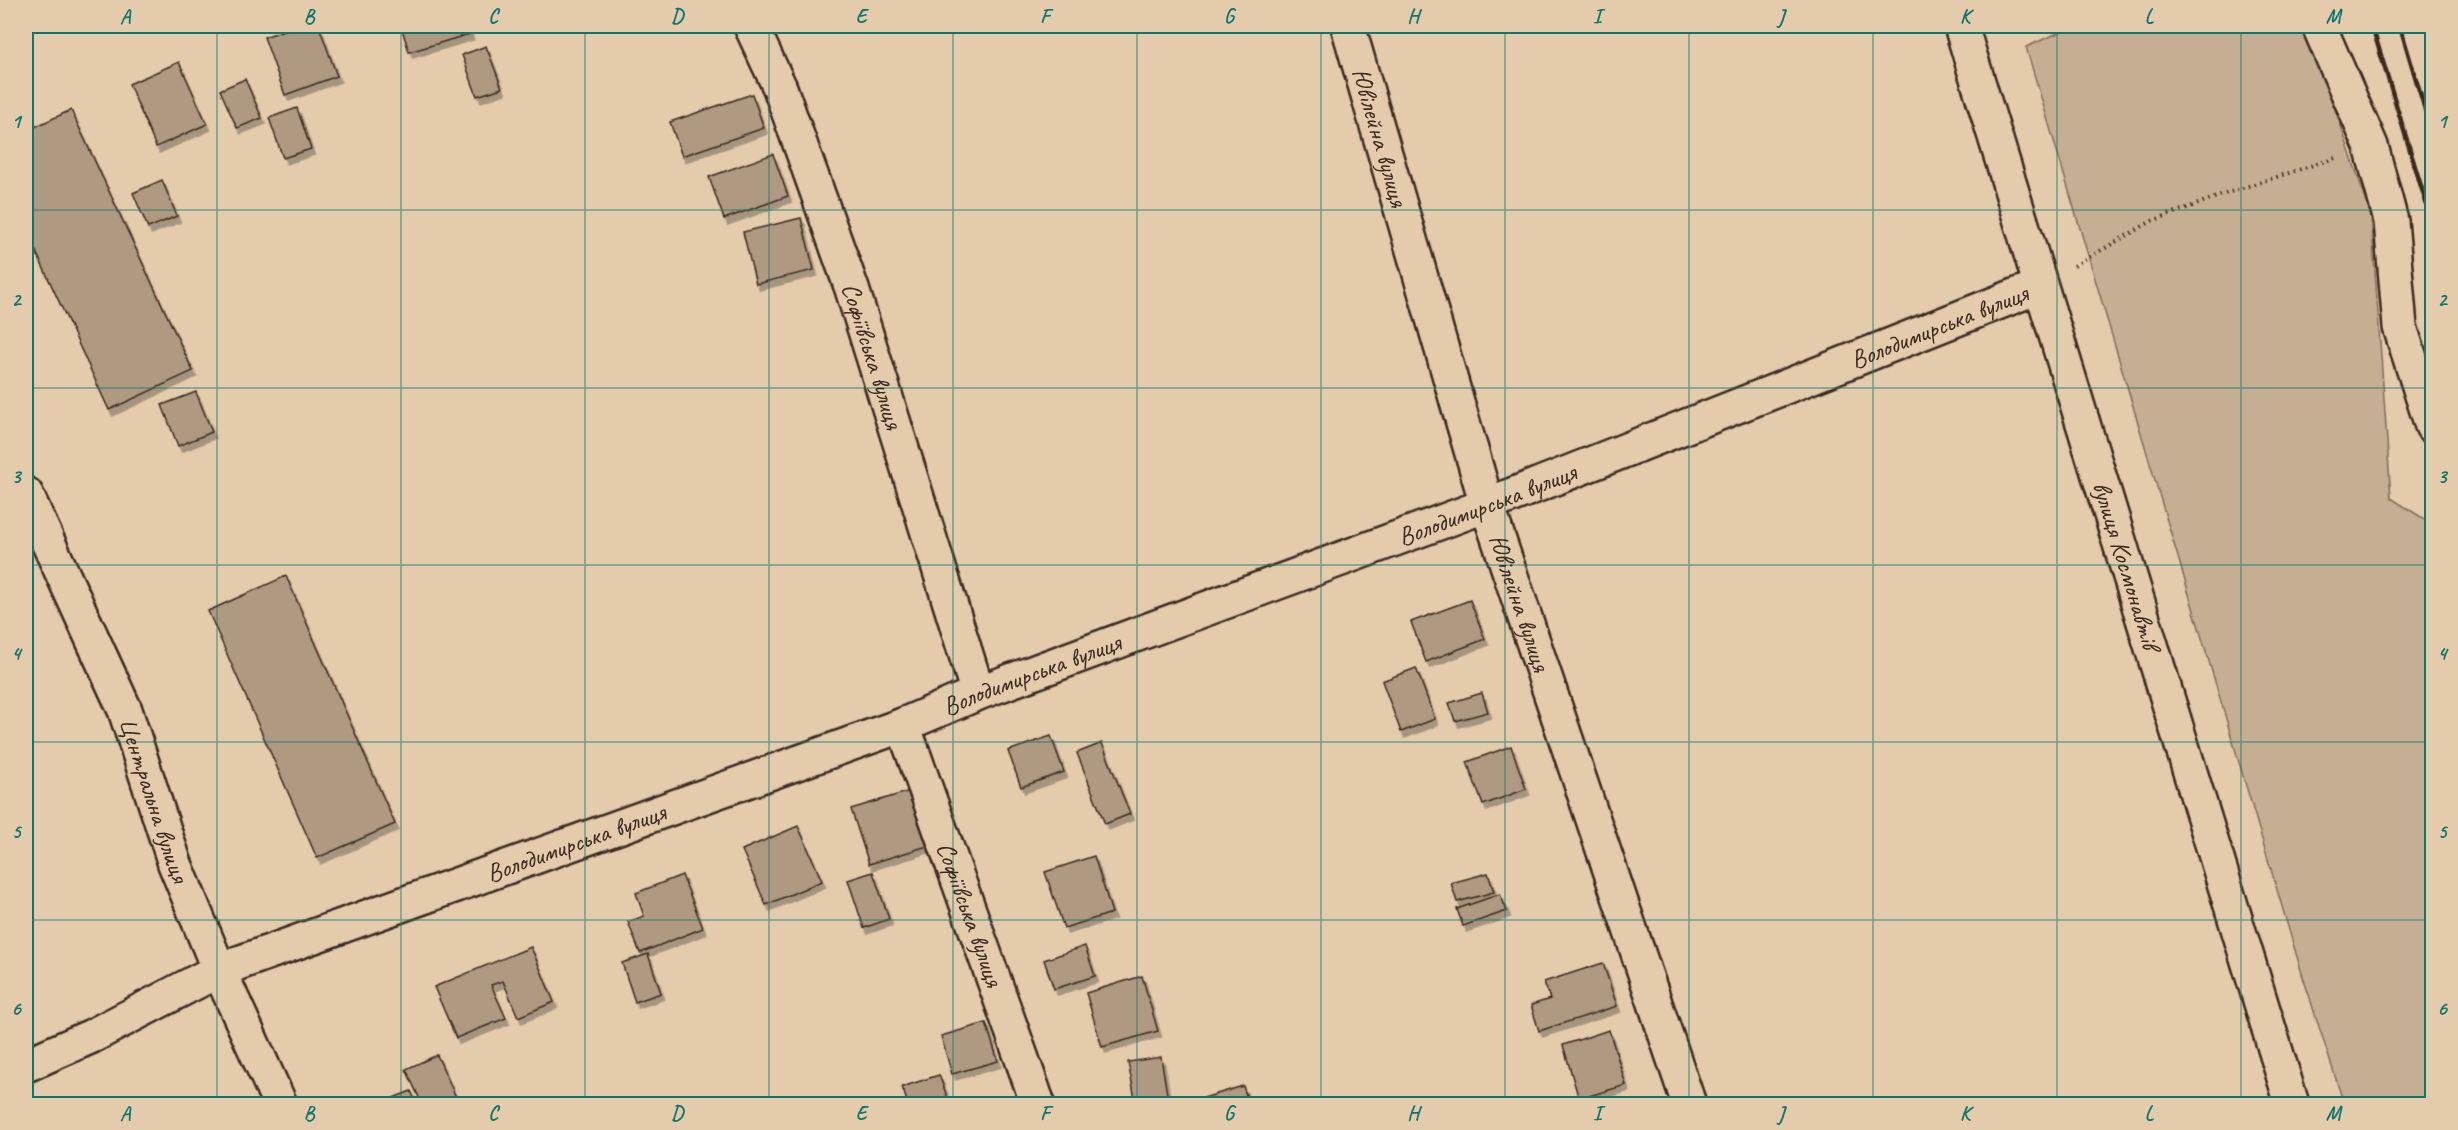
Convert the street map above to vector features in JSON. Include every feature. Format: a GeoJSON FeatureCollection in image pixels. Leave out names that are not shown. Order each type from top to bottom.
{"type":"FeatureCollection","features":[{"type":"Feature","properties":{"kind":"street","name":"Софіївська вулиця"},"geometry":{"type":"LineString","coordinates":[[751,26],[780,88],[852,290],[978,693]]}},
{"type":"Feature","properties":{"kind":"street","name":"Ювілейна вулиця"},"geometry":{"type":"LineString","coordinates":[[1348,26],[1487,505],[1689,1104]]}},
{"type":"Feature","properties":{"kind":"street","name":"вулиця Космонавтів"},"geometry":{"type":"LineString","coordinates":[[1961,26],[2292,1104]]}},
{"type":"Feature","properties":{"kind":"street"},"geometry":{"type":"LineString","coordinates":[[2319,26],[2371,146],[2391,221],[2400,327],[2433,426]]}},
{"type":"Feature","properties":{"kind":"street","name":"Володимирська вулиця"},"geometry":{"type":"LineString","coordinates":[[26,1065],[92,1036],[219,970],[903,725],[978,693],[1487,505],[2040,286]]}},
{"type":"Feature","properties":{"kind":"street","name":"Центральна вулиця"},"geometry":{"type":"LineString","coordinates":[[26,494],[125,710],[175,864],[219,970],[280,1104]]}},
{"type":"Feature","properties":{"kind":"street","name":"Софіївська вулиця"},"geometry":{"type":"LineString","coordinates":[[903,725],[1038,1104]]}},
{"type":"Feature","properties":{"kind":"path"},"geometry":{"type":"LineString","coordinates":[[2040,286],[2152,221],[2230,192],[2371,146]]}},
{"type":"Feature","properties":{"kind":"shaded area"},"geometry":{"type":"Polygon","coordinates":[[[2074,26],[2307,26],[2371,215],[2391,498],[2432,524],[2432,1104],[2344,1104],[2303,977],[2026,47],[2074,26]]]}},
{"type":"Feature","properties":{"kind":"building"},"geometry":{"type":"Polygon","coordinates":[[[296,26],[319,26],[337,76],[285,95],[264,37],[296,26]]]}},
{"type":"Feature","properties":{"kind":"building"},"geometry":{"type":"Polygon","coordinates":[[[401,26],[468,26],[470,34],[409,52],[401,26]]]}},
{"type":"Feature","properties":{"kind":"building"},"geometry":{"type":"Polygon","coordinates":[[[486,46],[502,88],[477,96],[462,55],[486,46]]]}},
{"type":"Feature","properties":{"kind":"building"},"geometry":{"type":"Polygon","coordinates":[[[179,62],[207,124],[156,147],[129,84],[179,62]]]}},
{"type":"Feature","properties":{"kind":"building"},"geometry":{"type":"Polygon","coordinates":[[[245,79],[262,118],[237,128],[220,90],[245,79]]]}},
{"type":"Feature","properties":{"kind":"building"},"geometry":{"type":"Polygon","coordinates":[[[752,94],[764,128],[682,156],[670,122],[752,94]]]}},
{"type":"Feature","properties":{"kind":"building"},"geometry":{"type":"Polygon","coordinates":[[[297,108],[311,149],[283,158],[269,118],[297,108]]]}},
{"type":"Feature","properties":{"kind":"building"},"geometry":{"type":"Polygon","coordinates":[[[71,110],[193,371],[109,410],[26,230],[26,131],[71,110]]]}},
{"type":"Feature","properties":{"kind":"building"},"geometry":{"type":"Polygon","coordinates":[[[773,154],[788,196],[724,219],[709,177],[773,154]]]}},
{"type":"Feature","properties":{"kind":"building"},"geometry":{"type":"Polygon","coordinates":[[[162,180],[177,216],[148,228],[133,193],[162,180]]]}},
{"type":"Feature","properties":{"kind":"building"},"geometry":{"type":"Polygon","coordinates":[[[801,218],[814,270],[756,284],[743,232],[801,218]]]}},
{"type":"Feature","properties":{"kind":"building"},"geometry":{"type":"Polygon","coordinates":[[[196,392],[212,432],[178,446],[162,405],[196,392]]]}},
{"type":"Feature","properties":{"kind":"building"},"geometry":{"type":"Polygon","coordinates":[[[286,576],[395,824],[317,858],[208,611],[286,576]]]}},
{"type":"Feature","properties":{"kind":"building"},"geometry":{"type":"Polygon","coordinates":[[[1470,600],[1485,639],[1426,662],[1411,622],[1470,600]]]}},
{"type":"Feature","properties":{"kind":"building"},"geometry":{"type":"Polygon","coordinates":[[[1416,668],[1435,719],[1401,732],[1382,681],[1416,668]]]}},
{"type":"Feature","properties":{"kind":"building"},"geometry":{"type":"Polygon","coordinates":[[[1482,693],[1488,712],[1455,721],[1449,703],[1482,693]]]}},
{"type":"Feature","properties":{"kind":"building"},"geometry":{"type":"Polygon","coordinates":[[[1051,736],[1064,772],[1021,787],[1008,751],[1051,736]]]}},
{"type":"Feature","properties":{"kind":"building"},"geometry":{"type":"Polygon","coordinates":[[[1102,743],[1130,814],[1105,824],[1077,753],[1102,743]]]}},
{"type":"Feature","properties":{"kind":"building"},"geometry":{"type":"Polygon","coordinates":[[[1511,746],[1526,789],[1483,805],[1467,762],[1511,746]]]}},
{"type":"Feature","properties":{"kind":"building"},"geometry":{"type":"Polygon","coordinates":[[[913,790],[931,845],[869,864],[851,809],[913,790]]]}},
{"type":"Feature","properties":{"kind":"building"},"geometry":{"type":"Polygon","coordinates":[[[798,826],[822,881],[766,905],[742,850],[798,826]]]}},
{"type":"Feature","properties":{"kind":"building"},"geometry":{"type":"Polygon","coordinates":[[[1094,856],[1112,913],[1064,928],[1045,872],[1094,856]]]}},
{"type":"Feature","properties":{"kind":"building"},"geometry":{"type":"Polygon","coordinates":[[[873,872],[889,919],[864,928],[848,880],[873,872]]]}},
{"type":"Feature","properties":{"kind":"building"},"geometry":{"type":"Polygon","coordinates":[[[1488,873],[1494,892],[1457,902],[1451,883],[1488,873]]]}},
{"type":"Feature","properties":{"kind":"building"},"geometry":{"type":"Polygon","coordinates":[[[682,875],[703,928],[640,953],[628,922],[644,916],[636,893],[682,875]]]}},
{"type":"Feature","properties":{"kind":"building"},"geometry":{"type":"Polygon","coordinates":[[[1500,894],[1507,911],[1463,926],[1457,909],[1500,894]]]}},
{"type":"Feature","properties":{"kind":"building"},"geometry":{"type":"Polygon","coordinates":[[[1085,946],[1095,976],[1054,989],[1044,960],[1085,946]]]}},
{"type":"Feature","properties":{"kind":"building"},"geometry":{"type":"Polygon","coordinates":[[[531,947],[554,1002],[518,1017],[503,981],[491,985],[506,1018],[456,1038],[434,987],[531,947]]]}},
{"type":"Feature","properties":{"kind":"building"},"geometry":{"type":"Polygon","coordinates":[[[648,954],[661,993],[635,1002],[622,963],[648,954]]]}},
{"type":"Feature","properties":{"kind":"building"},"geometry":{"type":"Polygon","coordinates":[[[1603,963],[1617,1006],[1539,1031],[1531,1005],[1550,999],[1544,982],[1603,963]]]}},
{"type":"Feature","properties":{"kind":"building"},"geometry":{"type":"Polygon","coordinates":[[[1142,976],[1158,1031],[1102,1047],[1086,993],[1142,976]]]}},
{"type":"Feature","properties":{"kind":"building"},"geometry":{"type":"Polygon","coordinates":[[[986,1023],[998,1061],[952,1074],[941,1036],[986,1023]]]}},
{"type":"Feature","properties":{"kind":"building"},"geometry":{"type":"Polygon","coordinates":[[[1609,1030],[1626,1085],[1579,1099],[1563,1045],[1609,1030]]]}},
{"type":"Feature","properties":{"kind":"building"},"geometry":{"type":"Polygon","coordinates":[[[437,1055],[459,1104],[422,1104],[406,1069],[437,1055]]]}},
{"type":"Feature","properties":{"kind":"building"},"geometry":{"type":"Polygon","coordinates":[[[1161,1057],[1168,1100],[1136,1104],[1128,1062],[1161,1057]]]}},
{"type":"Feature","properties":{"kind":"building"},"geometry":{"type":"Polygon","coordinates":[[[939,1075],[950,1104],[908,1104],[902,1087],[939,1075]]]}},
{"type":"Feature","properties":{"kind":"building"},"geometry":{"type":"Polygon","coordinates":[[[1243,1086],[1249,1104],[1199,1104],[1197,1100],[1243,1086]]]}},
{"type":"Feature","properties":{"kind":"building"},"geometry":{"type":"Polygon","coordinates":[[[411,1091],[417,1104],[378,1104],[411,1091]]]}},
{"type":"Feature","properties":{"kind":"railway"},"geometry":{"type":"LineString","coordinates":[[2372,26],[2432,222]]}},
{"type":"Feature","properties":{"kind":"railway"},"geometry":{"type":"LineString","coordinates":[[2400,26],[2432,133]]}}]}
